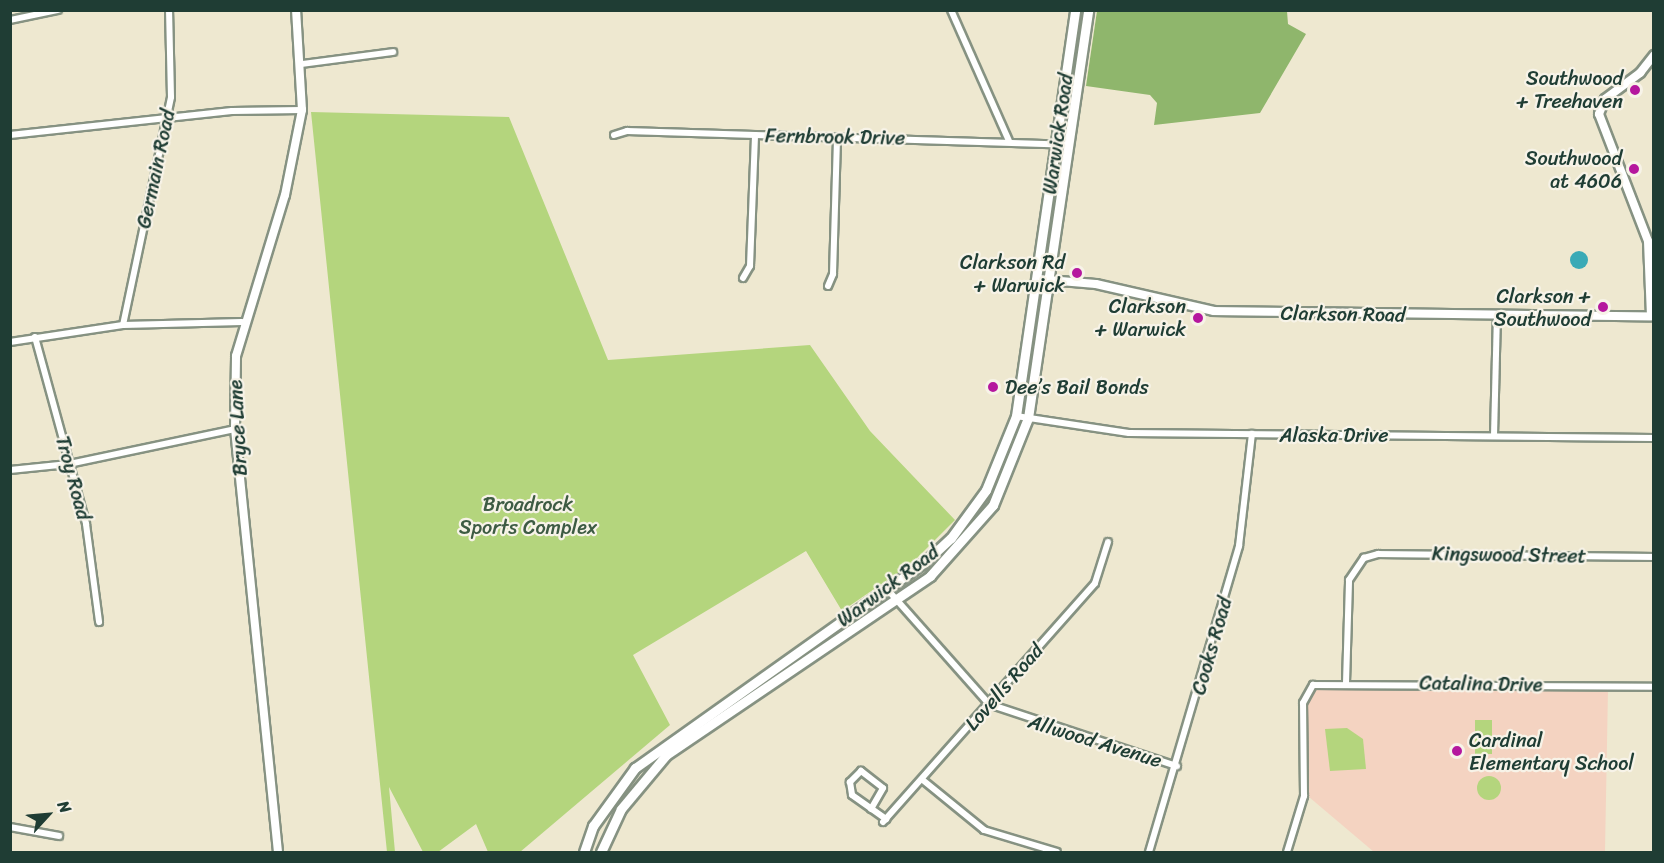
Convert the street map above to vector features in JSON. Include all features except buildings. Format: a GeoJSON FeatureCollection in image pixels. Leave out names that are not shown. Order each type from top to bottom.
{"type":"FeatureCollection","features":[{"type":"Feature","properties":{"kind":"main road","name":"Warwick Road"},"geometry":{"type":"LineString","coordinates":[[601,852],[621,809],[666,755],[895,599],[957,550],[993,505],[1028,418],[1048,280],[1075,10]]}},
{"type":"Feature","properties":{"kind":"main road","name":"Warwick Road"},"geometry":{"type":"LineString","coordinates":[[584,852],[614,794],[656,750],[925,562],[974,509],[999,466],[1016,416],[1037,279],[1088,10]]}},
{"type":"Feature","properties":{"kind":"street"},"geometry":{"type":"LineString","coordinates":[[10,20],[58,10]]}},
{"type":"Feature","properties":{"kind":"street","name":"Germain Road"},"geometry":{"type":"LineString","coordinates":[[123,325],[173,77],[169,10]]}},
{"type":"Feature","properties":{"kind":"street","name":"Bryce Lane"},"geometry":{"type":"LineString","coordinates":[[278,852],[235,429],[236,356],[242,322],[285,195],[302,110],[302,64],[296,10]]}},
{"type":"Feature","properties":{"kind":"street"},"geometry":{"type":"LineString","coordinates":[[951,10],[1009,141]]}},
{"type":"Feature","properties":{"kind":"street"},"geometry":{"type":"LineString","coordinates":[[302,64],[393,52]]}},
{"type":"Feature","properties":{"kind":"street"},"geometry":{"type":"LineString","coordinates":[[1652,316],[1648,241],[1599,114],[1605,99],[1640,73],[1653,55]]}},
{"type":"Feature","properties":{"kind":"street"},"geometry":{"type":"LineString","coordinates":[[10,135],[165,118],[302,110]]}},
{"type":"Feature","properties":{"kind":"street","name":"Fernbrook Drive"},"geometry":{"type":"LineString","coordinates":[[614,135],[627,131],[1063,144]]}},
{"type":"Feature","properties":{"kind":"street"},"geometry":{"type":"LineString","coordinates":[[743,278],[750,266],[755,135]]}},
{"type":"Feature","properties":{"kind":"street"},"geometry":{"type":"LineString","coordinates":[[828,285],[833,274],[837,137]]}},
{"type":"Feature","properties":{"kind":"street","name":"Clarkson Road"},"geometry":{"type":"LineString","coordinates":[[1037,279],[1096,284],[1214,311],[1652,316]]}},
{"type":"Feature","properties":{"kind":"street"},"geometry":{"type":"LineString","coordinates":[[1494,436],[1497,315]]}},
{"type":"Feature","properties":{"kind":"street"},"geometry":{"type":"LineString","coordinates":[[10,342],[123,325],[242,322]]}},
{"type":"Feature","properties":{"kind":"street","name":"Troy Road"},"geometry":{"type":"LineString","coordinates":[[35,337],[86,524],[99,622]]}},
{"type":"Feature","properties":{"kind":"street","name":"Alaska Drive"},"geometry":{"type":"LineString","coordinates":[[1016,416],[1129,434],[1653,438]]}},
{"type":"Feature","properties":{"kind":"street"},"geometry":{"type":"LineString","coordinates":[[10,470],[69,464],[235,429]]}},
{"type":"Feature","properties":{"kind":"street","name":"Cooks Road"},"geometry":{"type":"LineString","coordinates":[[1149,852],[1177,766],[1239,546],[1252,434]]}},
{"type":"Feature","properties":{"kind":"street","name":"Lovells Road"},"geometry":{"type":"LineString","coordinates":[[871,809],[885,821],[924,781],[988,704],[1095,583],[1108,542]]}},
{"type":"Feature","properties":{"kind":"street","name":"Kingswood Street"},"geometry":{"type":"LineString","coordinates":[[1346,683],[1349,580],[1364,558],[1378,554],[1653,557]]}},
{"type":"Feature","properties":{"kind":"street"},"geometry":{"type":"LineString","coordinates":[[887,589],[988,704]]}},
{"type":"Feature","properties":{"kind":"street","name":"Catalina Drive"},"geometry":{"type":"LineString","coordinates":[[1287,852],[1304,796],[1303,703],[1309,687],[1346,683],[1653,687]]}},
{"type":"Feature","properties":{"kind":"street","name":"Allwood Avenue"},"geometry":{"type":"LineString","coordinates":[[988,704],[1177,766]]}},
{"type":"Feature","properties":{"kind":"street"},"geometry":{"type":"LineString","coordinates":[[861,771],[883,788],[871,809],[848,788],[861,771]]}},
{"type":"Feature","properties":{"kind":"street"},"geometry":{"type":"LineString","coordinates":[[924,781],[984,830],[1057,852]]}},
{"type":"Feature","properties":{"kind":"street"},"geometry":{"type":"LineString","coordinates":[[10,827],[59,836]]}},
{"type":"Feature","properties":{"kind":"shaded area","name":"Cardinal Elementary School"},"geometry":{"type":"Polygon","coordinates":[[[1323,686],[1608,690],[1605,852],[1374,852],[1309,797],[1306,706],[1310,693],[1323,686]]]}},
{"type":"Feature","properties":{"kind":"green space"},"geometry":{"type":"Polygon","coordinates":[[[1097,11],[1287,11],[1288,24],[1306,34],[1260,113],[1154,125],[1157,103],[1150,95],[1086,86],[1097,11]]]}},
{"type":"Feature","properties":{"kind":"green space","name":"Broadrock Sports Complex"},"geometry":{"type":"Polygon","coordinates":[[[311,112],[509,117],[608,360],[810,345],[870,431],[955,520],[911,564],[842,611],[806,551],[633,655],[670,725],[520,852],[488,852],[476,824],[438,852],[423,852],[389,787],[395,852],[387,852],[311,112]]]}},
{"type":"Feature","properties":{"kind":"green space"},"geometry":{"type":"Polygon","coordinates":[[[1475,720],[1492,720],[1492,754],[1475,754],[1475,720]]]}},
{"type":"Feature","properties":{"kind":"green space"},"geometry":{"type":"Polygon","coordinates":[[[1347,728],[1363,739],[1366,769],[1330,771],[1325,729],[1347,728]]]}},
{"type":"Feature","properties":{"kind":"green space"},"geometry":{"type":"Polygon","coordinates":[[[1489,776],[1494,777],[1500,783],[1500,793],[1494,799],[1489,800],[1484,799],[1478,793],[1477,788],[1478,783],[1484,777],[1489,776]]]}},
{"type":"Feature","properties":{"kind":"water"},"geometry":{"type":"Polygon","coordinates":[[[1579,251],[1585,254],[1588,260],[1585,266],[1579,269],[1573,266],[1570,260],[1573,254],[1579,251]]]}},
{"type":"Feature","properties":{"kind":"place","name":"Southwood + Treehaven"},"geometry":{"type":"Point","coordinates":[1635,90]}},
{"type":"Feature","properties":{"kind":"place","name":"Southwood at 4606"},"geometry":{"type":"Point","coordinates":[1634,169]}},
{"type":"Feature","properties":{"kind":"place","name":"Clarkson Rd + Warwick"},"geometry":{"type":"Point","coordinates":[1077,273]}},
{"type":"Feature","properties":{"kind":"place","name":"Clarkson + Southwood"},"geometry":{"type":"Point","coordinates":[1603,307]}},
{"type":"Feature","properties":{"kind":"place","name":"Clarkson + Warwick"},"geometry":{"type":"Point","coordinates":[1198,318]}},
{"type":"Feature","properties":{"kind":"place","name":"Dee’s Bail Bonds"},"geometry":{"type":"Point","coordinates":[993,387]}},
{"type":"Feature","properties":{"kind":"place","name":"Cardinal Elementary School"},"geometry":{"type":"Point","coordinates":[1457,751]}}]}
